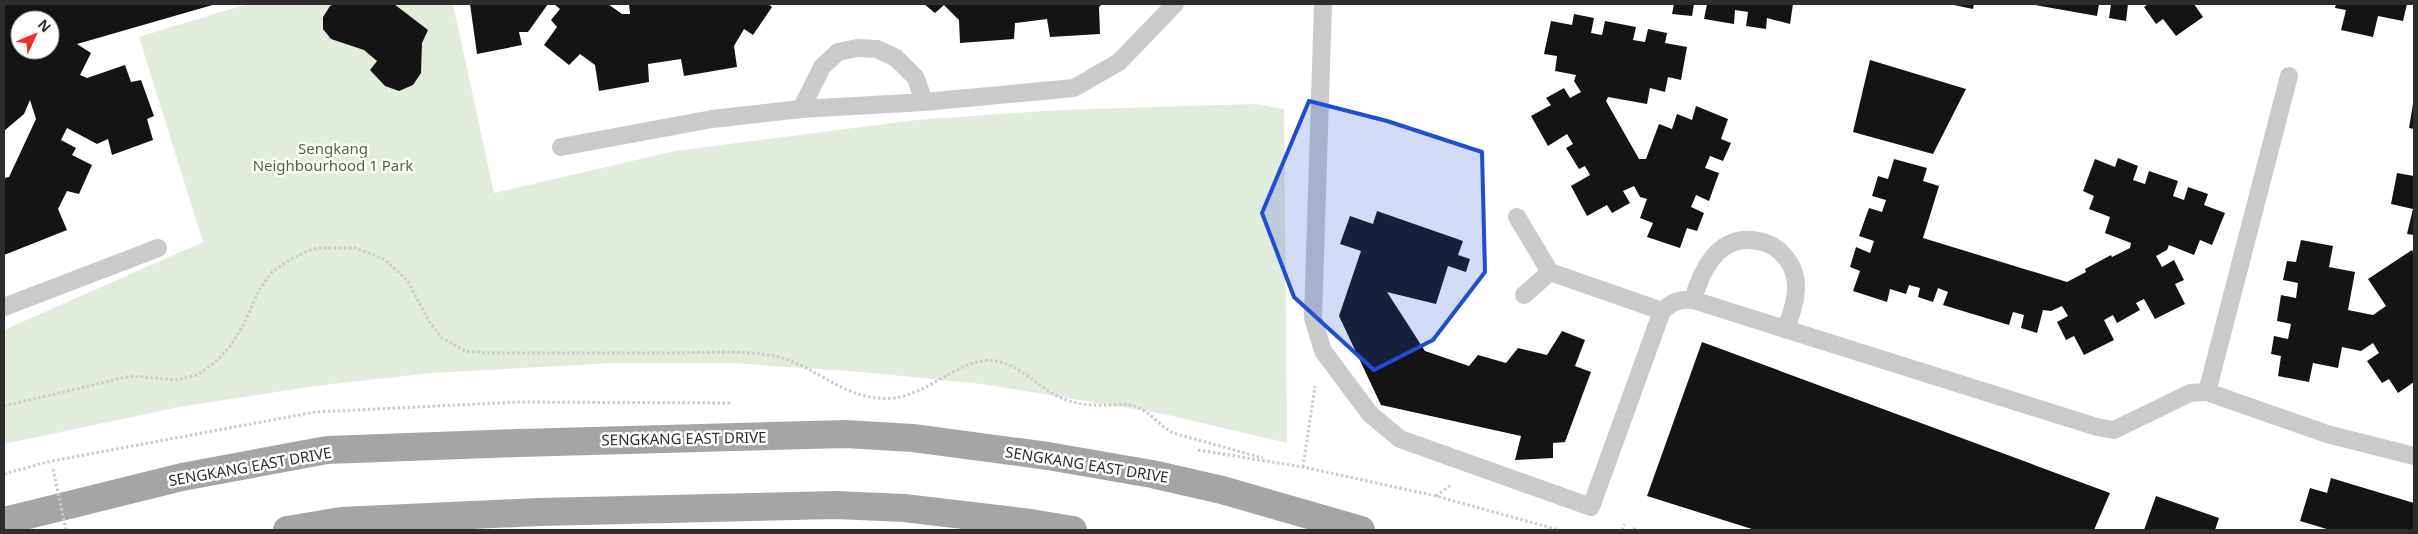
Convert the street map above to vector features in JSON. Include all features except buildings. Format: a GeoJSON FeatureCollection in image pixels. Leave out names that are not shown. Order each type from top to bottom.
{"type":"FeatureCollection","features":[{"type":"Feature","properties":{"kind":"main road","name":"SENGKANG EAST DRIVE"},"geometry":{"type":"LineString","coordinates":[[4,522],[182,477],[327,450],[845,434],[913,438],[1048,456],[1152,474],[1222,490],[1361,530]]}},
{"type":"Feature","properties":{"kind":"main road"},"geometry":{"type":"LineString","coordinates":[[287,530],[318,523],[351,520],[539,512],[836,505],[904,508],[1031,523],[1073,530]]}},
{"type":"Feature","properties":{"kind":"lane"},"geometry":{"type":"LineString","coordinates":[[561,147],[712,120],[801,109],[924,102],[1074,88],[1119,62],[1175,4]]}},
{"type":"Feature","properties":{"kind":"lane"},"geometry":{"type":"LineString","coordinates":[[1323,4],[1313,318],[1323,351],[1370,414],[1400,439],[1591,507],[1662,311],[1671,303],[1681,299],[1692,300],[2088,424],[2114,430],[2190,393],[2207,392],[2327,434],[2414,456]]}},
{"type":"Feature","properties":{"kind":"lane"},"geometry":{"type":"LineString","coordinates":[[801,109],[822,67],[838,52],[857,48],[877,49],[896,58],[916,78],[924,102]]}},
{"type":"Feature","properties":{"kind":"lane"},"geometry":{"type":"LineString","coordinates":[[2207,392],[2289,76]]}},
{"type":"Feature","properties":{"kind":"lane"},"geometry":{"type":"LineString","coordinates":[[1517,217],[1550,272],[1662,311]]}},
{"type":"Feature","properties":{"kind":"lane"},"geometry":{"type":"LineString","coordinates":[[1692,300],[1702,276],[1718,252],[1735,240],[1754,239],[1776,246],[1789,262],[1796,278],[1793,308],[1786,330]]}},
{"type":"Feature","properties":{"kind":"lane"},"geometry":{"type":"LineString","coordinates":[[4,307],[158,248]]}},
{"type":"Feature","properties":{"kind":"lane"},"geometry":{"type":"LineString","coordinates":[[1524,295],[1550,272]]}},
{"type":"Feature","properties":{"kind":"path"},"geometry":{"type":"LineString","coordinates":[[4,406],[131,376],[177,380],[197,375],[229,348],[244,324],[259,290],[280,265],[310,250],[343,247],[366,251],[391,264],[412,286],[436,330],[448,342],[465,351],[489,353],[728,352],[770,355],[799,364],[863,397],[888,399],[916,392],[976,362],[996,360],[1016,369],[1064,399],[1089,405],[1124,404],[1135,406],[1149,414],[1163,428],[1173,434],[1278,463],[1436,496],[1559,530]]}},
{"type":"Feature","properties":{"kind":"path"},"geometry":{"type":"LineString","coordinates":[[1303,467],[1316,382]]}},
{"type":"Feature","properties":{"kind":"path"},"geometry":{"type":"LineString","coordinates":[[53,469],[66,530]]}},
{"type":"Feature","properties":{"kind":"path"},"geometry":{"type":"LineString","coordinates":[[1622,530],[1624,524]]}},
{"type":"Feature","properties":{"kind":"highlighted area"},"geometry":{"type":"Polygon","coordinates":[[[1309,101],[1387,121],[1482,152],[1485,272],[1433,340],[1374,370],[1294,297],[1262,213],[1309,101]]]}},
{"type":"Feature","properties":{"kind":"green space","name":"Sengkang Neighbourhood 1 Park"},"geometry":{"type":"Polygon","coordinates":[[[247,4],[453,4],[494,193],[675,151],[916,120],[1059,110],[1255,104],[1284,109],[1287,443],[1164,414],[982,384],[862,372],[731,363],[613,363],[432,373],[315,386],[179,407],[4,444],[4,330],[203,242],[139,37],[247,4]]]}}]}
